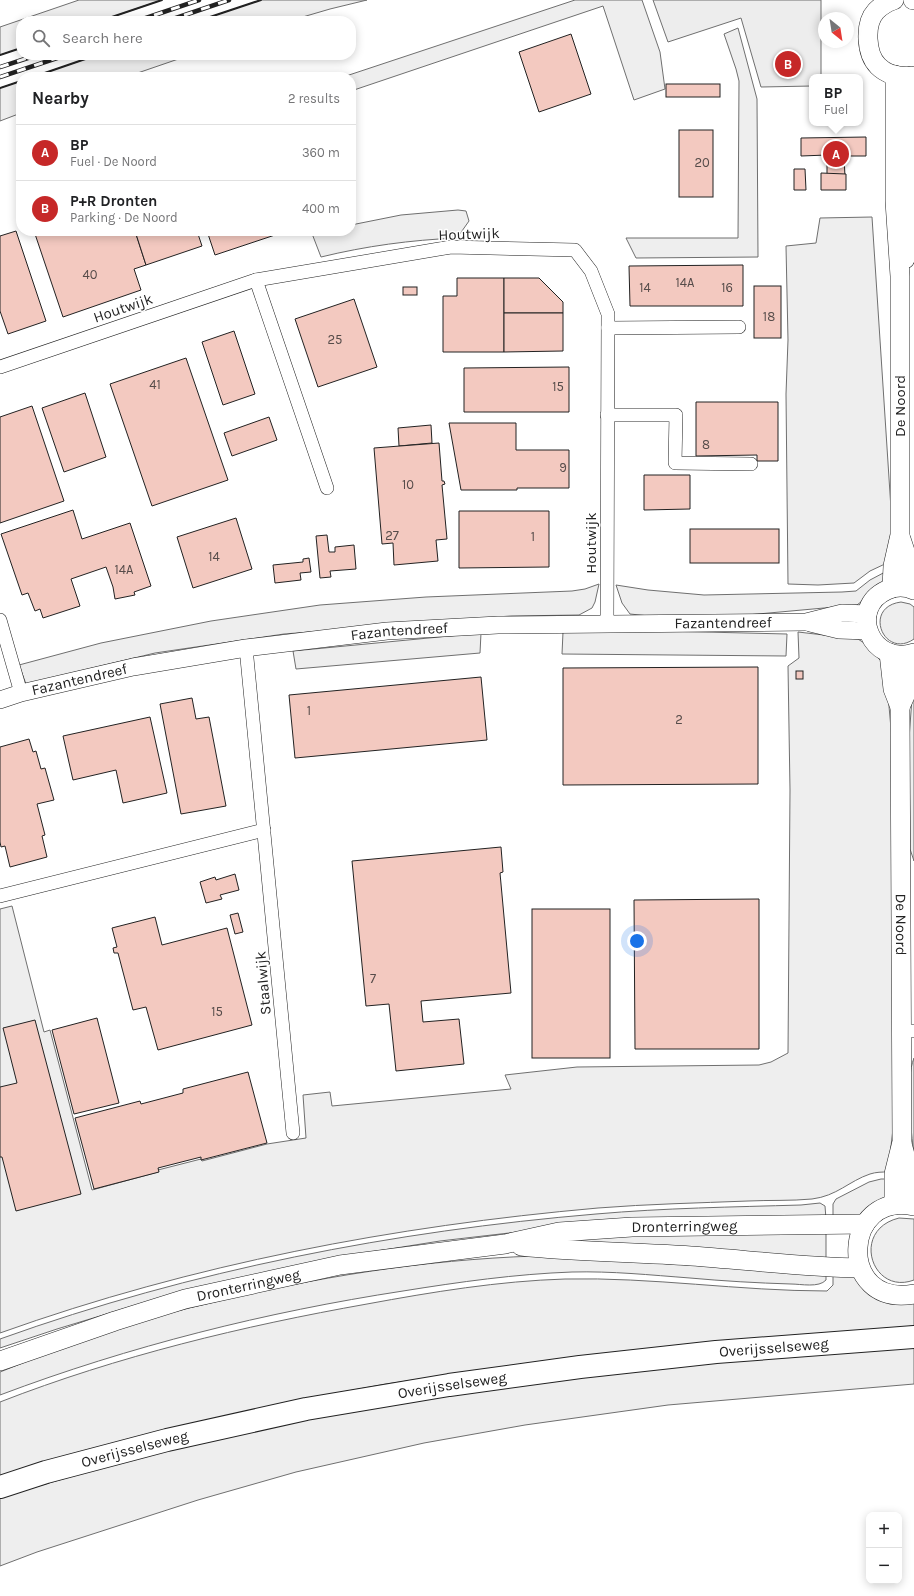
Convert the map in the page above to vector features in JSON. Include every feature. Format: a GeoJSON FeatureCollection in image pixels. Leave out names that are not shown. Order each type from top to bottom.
{"type":"FeatureCollection","features":[{"type":"Feature","properties":{"kind":"highway","name":"Overijsselseweg"},"geometry":{"type":"LineString","coordinates":[[0,1487],[46,1472],[175,1439],[306,1409],[449,1385],[580,1367],[716,1352],[914,1337]]}},
{"type":"Feature","properties":{"kind":"main road"},"geometry":{"type":"LineString","coordinates":[[892,0],[875,12],[869,27],[870,51],[878,66],[885,71],[907,75]]}},
{"type":"Feature","properties":{"kind":"main road","name":"De Noord"},"geometry":{"type":"LineString","coordinates":[[905,589],[907,557],[900,535],[900,276],[895,201],[907,75]]}},
{"type":"Feature","properties":{"kind":"main road"},"geometry":{"type":"LineString","coordinates":[[905,589],[885,591],[874,600],[868,622],[870,637],[878,647],[889,653],[899,655],[911,654]]}},
{"type":"Feature","properties":{"kind":"main road","name":"De Noord"},"geometry":{"type":"LineString","coordinates":[[889,653],[893,689],[900,707],[908,1031],[902,1142],[894,1174],[894,1205]]}},
{"type":"Feature","properties":{"kind":"main road","name":"De Noord"},"geometry":{"type":"LineString","coordinates":[[900,707],[908,689],[911,654]]}},
{"type":"Feature","properties":{"kind":"main road","name":"De Noord"},"geometry":{"type":"LineString","coordinates":[[902,1142],[910,1174],[913,1206]]}},
{"type":"Feature","properties":{"kind":"main road"},"geometry":{"type":"LineString","coordinates":[[913,1206],[894,1205],[878,1212],[865,1224],[858,1238],[857,1253],[860,1268],[870,1282],[882,1291],[892,1295],[903,1296],[914,1294]]}},
{"type":"Feature","properties":{"kind":"main road","name":"Dronterringweg"},"geometry":{"type":"LineString","coordinates":[[0,1361],[115,1321],[185,1299],[340,1265],[505,1244],[559,1232],[632,1227],[865,1224]]}},
{"type":"Feature","properties":{"kind":"main road","name":"Dronterringweg"},"geometry":{"type":"LineString","coordinates":[[505,1244],[560,1250],[690,1256],[829,1268],[860,1268]]}},
{"type":"Feature","properties":{"kind":"street","name":"Houtwijk"},"geometry":{"type":"LineString","coordinates":[[0,367],[256,280],[451,247],[575,250],[591,272],[608,314],[608,623]]}},
{"type":"Feature","properties":{"kind":"street"},"geometry":{"type":"LineString","coordinates":[[256,280],[327,488]]}},
{"type":"Feature","properties":{"kind":"street"},"geometry":{"type":"LineString","coordinates":[[608,328],[739,327]]}},
{"type":"Feature","properties":{"kind":"street"},"geometry":{"type":"LineString","coordinates":[[607,414],[676,415],[675,463],[751,464]]}},
{"type":"Feature","properties":{"kind":"street","name":"Fazantendreef"},"geometry":{"type":"LineString","coordinates":[[0,700],[21,693],[133,667],[246,648],[387,631],[498,625],[806,622],[842,613],[868,622]]}},
{"type":"Feature","properties":{"kind":"street"},"geometry":{"type":"LineString","coordinates":[[0,620],[21,693]]}},
{"type":"Feature","properties":{"kind":"street","name":"Staalwijk"},"geometry":{"type":"LineString","coordinates":[[246,648],[293,1133]]}},
{"type":"Feature","properties":{"kind":"street"},"geometry":{"type":"LineString","coordinates":[[0,896],[264,830]]}},
{"type":"Feature","properties":{"kind":"shaded area"},"geometry":{"type":"Polygon","coordinates":[[[79,0],[162,0],[115,16],[32,16],[79,0]]]}},
{"type":"Feature","properties":{"kind":"shaded area"},"geometry":{"type":"Polygon","coordinates":[[[261,0],[367,0],[306,16],[213,16],[261,0]]]}},
{"type":"Feature","properties":{"kind":"shaded area"},"geometry":{"type":"Polygon","coordinates":[[[575,0],[642,0],[660,52],[665,89],[634,100],[603,6],[356,89],[356,73],[575,0]]]}},
{"type":"Feature","properties":{"kind":"shaded area"},"geometry":{"type":"Polygon","coordinates":[[[653,0],[821,0],[821,12],[818,12],[818,48],[821,48],[821,74],[809,74],[809,86],[761,87],[741,18],[668,42],[653,0]]]}},
{"type":"Feature","properties":{"kind":"shaded area"},"geometry":{"type":"Polygon","coordinates":[[[16,22],[16,50],[0,55],[0,27],[16,22]]]}},
{"type":"Feature","properties":{"kind":"shaded area"},"geometry":{"type":"Polygon","coordinates":[[[738,28],[757,99],[758,257],[636,258],[626,238],[738,238],[739,81],[724,34],[738,28]]]}},
{"type":"Feature","properties":{"kind":"shaded area"},"geometry":{"type":"Polygon","coordinates":[[[82,60],[175,60],[141,72],[48,72],[82,60]]]}},
{"type":"Feature","properties":{"kind":"shaded area"},"geometry":{"type":"Polygon","coordinates":[[[16,83],[16,115],[0,121],[0,88],[16,83]]]}},
{"type":"Feature","properties":{"kind":"shaded area"},"geometry":{"type":"Polygon","coordinates":[[[458,210],[466,211],[469,221],[457,238],[389,244],[321,257],[313,236],[356,236],[356,224],[401,215],[458,210]]]}},
{"type":"Feature","properties":{"kind":"shaded area"},"geometry":{"type":"Polygon","coordinates":[[[872,217],[892,524],[887,563],[870,571],[854,583],[818,585],[788,584],[786,394],[788,340],[786,246],[816,243],[820,218],[872,217]]]}},
{"type":"Feature","properties":{"kind":"shaded area"},"geometry":{"type":"Polygon","coordinates":[[[887,571],[887,578],[877,589],[857,605],[747,615],[659,617],[630,614],[622,603],[616,585],[648,590],[704,595],[842,592],[856,591],[870,580],[887,571]]]}},
{"type":"Feature","properties":{"kind":"shaded area"},"geometry":{"type":"Polygon","coordinates":[[[599,584],[592,608],[579,615],[510,616],[284,634],[155,653],[26,684],[19,665],[101,643],[211,621],[320,605],[426,597],[572,591],[585,589],[599,584]]]}},
{"type":"Feature","properties":{"kind":"shaded area"},"geometry":{"type":"Polygon","coordinates":[[[901,602],[910,604],[914,607],[914,639],[903,644],[894,643],[886,638],[880,621],[882,613],[889,606],[901,602]]]}},
{"type":"Feature","properties":{"kind":"shaded area"},"geometry":{"type":"Polygon","coordinates":[[[662,631],[787,634],[786,656],[562,654],[563,632],[662,631]]]}},
{"type":"Feature","properties":{"kind":"shaded area"},"geometry":{"type":"Polygon","coordinates":[[[798,632],[858,639],[867,645],[881,661],[888,695],[892,740],[894,1120],[888,1172],[877,1172],[870,1174],[856,1180],[836,1192],[812,1199],[598,1208],[446,1225],[370,1237],[295,1251],[146,1287],[0,1333],[0,909],[12,906],[44,1032],[50,1030],[92,1190],[201,1159],[202,1161],[267,1144],[306,1138],[303,1095],[330,1092],[332,1106],[511,1089],[505,1075],[577,1067],[759,1065],[771,1062],[788,1053],[790,790],[788,666],[799,658],[798,632]]]}},
{"type":"Feature","properties":{"kind":"shaded area"},"geometry":{"type":"Polygon","coordinates":[[[481,633],[480,653],[296,669],[293,651],[481,633]]]}},
{"type":"Feature","properties":{"kind":"shaded area"},"geometry":{"type":"Polygon","coordinates":[[[914,671],[914,861],[910,849],[909,739],[914,671]]]}},
{"type":"Feature","properties":{"kind":"shaded area"},"geometry":{"type":"Polygon","coordinates":[[[914,1058],[914,1155],[909,1092],[911,1067],[914,1058]]]}},
{"type":"Feature","properties":{"kind":"shaded area"},"geometry":{"type":"Polygon","coordinates":[[[887,1179],[885,1197],[881,1201],[861,1216],[833,1218],[833,1204],[836,1199],[869,1182],[887,1179]]]}},
{"type":"Feature","properties":{"kind":"shaded area"},"geometry":{"type":"Polygon","coordinates":[[[820,1203],[825,1206],[826,1219],[535,1230],[440,1241],[358,1254],[146,1302],[0,1348],[0,1339],[72,1315],[146,1293],[294,1257],[369,1243],[520,1221],[596,1214],[673,1209],[801,1205],[820,1203]]]}},
{"type":"Feature","properties":{"kind":"shaded area"},"geometry":{"type":"Polygon","coordinates":[[[899,1218],[914,1219],[914,1280],[899,1282],[887,1279],[878,1271],[872,1260],[871,1247],[875,1235],[884,1225],[899,1218]]]}},
{"type":"Feature","properties":{"kind":"shaded area"},"geometry":{"type":"Polygon","coordinates":[[[826,1229],[826,1262],[557,1245],[557,1238],[826,1229]]]}},
{"type":"Feature","properties":{"kind":"shaded area"},"geometry":{"type":"Polygon","coordinates":[[[535,1256],[826,1273],[826,1280],[819,1284],[805,1285],[602,1272],[572,1272],[466,1282],[352,1299],[199,1332],[99,1361],[0,1395],[0,1372],[81,1340],[192,1307],[247,1294],[369,1271],[451,1261],[535,1256]]]}},
{"type":"Feature","properties":{"kind":"shaded area"},"geometry":{"type":"Polygon","coordinates":[[[833,1273],[848,1274],[914,1300],[914,1326],[792,1336],[462,1373],[386,1384],[283,1403],[0,1476],[0,1402],[90,1370],[181,1344],[274,1322],[320,1313],[441,1291],[515,1282],[598,1279],[761,1289],[827,1291],[833,1285],[833,1273]]]}},
{"type":"Feature","properties":{"kind":"shaded area"},"geometry":{"type":"Polygon","coordinates":[[[914,1346],[914,1384],[668,1405],[525,1425],[424,1443],[296,1472],[198,1500],[37,1552],[0,1566],[0,1498],[145,1456],[292,1423],[440,1396],[514,1385],[670,1367],[914,1346]]]}},
{"type":"Feature","properties":{"kind":"building"},"geometry":{"type":"Polygon","coordinates":[[[571,34],[591,94],[539,112],[519,52],[571,34]]]}},
{"type":"Feature","properties":{"kind":"building"},"geometry":{"type":"Polygon","coordinates":[[[666,84],[720,84],[720,97],[666,97],[666,84]]]}},
{"type":"Feature","properties":{"kind":"building"},"geometry":{"type":"Polygon","coordinates":[[[679,130],[713,130],[713,197],[679,197],[679,130]]]}},
{"type":"Feature","properties":{"kind":"building"},"geometry":{"type":"Polygon","coordinates":[[[866,137],[866,156],[844,156],[845,177],[827,177],[827,155],[801,156],[801,138],[866,137]]]}},
{"type":"Feature","properties":{"kind":"building"},"geometry":{"type":"Polygon","coordinates":[[[794,169],[805,169],[806,190],[794,190],[794,169]]]}},
{"type":"Feature","properties":{"kind":"building"},"geometry":{"type":"Polygon","coordinates":[[[821,173],[846,174],[846,190],[821,190],[821,173]]]}},
{"type":"Feature","properties":{"kind":"building"},"geometry":{"type":"Polygon","coordinates":[[[16,231],[16,236],[18,236],[46,321],[8,334],[0,311],[0,236],[16,231]]]}},
{"type":"Feature","properties":{"kind":"building"},"geometry":{"type":"Polygon","coordinates":[[[36,236],[137,236],[146,265],[134,269],[141,290],[63,317],[36,236]]]}},
{"type":"Feature","properties":{"kind":"building"},"geometry":{"type":"Polygon","coordinates":[[[137,236],[199,236],[202,246],[146,265],[137,236]]]}},
{"type":"Feature","properties":{"kind":"building"},"geometry":{"type":"Polygon","coordinates":[[[209,236],[272,236],[215,255],[209,236]]]}},
{"type":"Feature","properties":{"kind":"building"},"geometry":{"type":"Polygon","coordinates":[[[743,265],[743,306],[630,306],[629,266],[743,265]]]}},
{"type":"Feature","properties":{"kind":"building"},"geometry":{"type":"Polygon","coordinates":[[[457,278],[504,278],[504,352],[443,352],[443,296],[457,296],[457,278]]]}},
{"type":"Feature","properties":{"kind":"building"},"geometry":{"type":"Polygon","coordinates":[[[504,278],[539,278],[563,302],[563,313],[504,313],[504,278]]]}},
{"type":"Feature","properties":{"kind":"building"},"geometry":{"type":"Polygon","coordinates":[[[754,286],[781,286],[781,338],[754,338],[754,286]]]}},
{"type":"Feature","properties":{"kind":"building"},"geometry":{"type":"Polygon","coordinates":[[[403,287],[417,287],[417,295],[403,295],[403,287]]]}},
{"type":"Feature","properties":{"kind":"building"},"geometry":{"type":"Polygon","coordinates":[[[354,299],[377,367],[318,387],[295,319],[354,299]]]}},
{"type":"Feature","properties":{"kind":"building"},"geometry":{"type":"Polygon","coordinates":[[[504,313],[563,313],[563,351],[504,352],[504,313]]]}},
{"type":"Feature","properties":{"kind":"building"},"geometry":{"type":"Polygon","coordinates":[[[234,331],[255,394],[223,405],[202,342],[234,331]]]}},
{"type":"Feature","properties":{"kind":"building"},"geometry":{"type":"Polygon","coordinates":[[[186,358],[228,480],[152,506],[110,384],[186,358]]]}},
{"type":"Feature","properties":{"kind":"building"},"geometry":{"type":"Polygon","coordinates":[[[569,367],[569,412],[464,412],[464,368],[569,367]]]}},
{"type":"Feature","properties":{"kind":"building"},"geometry":{"type":"Polygon","coordinates":[[[85,393],[106,457],[64,472],[42,408],[85,393]]]}},
{"type":"Feature","properties":{"kind":"building"},"geometry":{"type":"Polygon","coordinates":[[[696,402],[778,402],[778,461],[757,461],[757,455],[696,456],[696,402]]]}},
{"type":"Feature","properties":{"kind":"building"},"geometry":{"type":"Polygon","coordinates":[[[32,406],[64,501],[0,523],[0,417],[32,406]]]}},
{"type":"Feature","properties":{"kind":"building"},"geometry":{"type":"Polygon","coordinates":[[[269,417],[277,440],[232,456],[224,433],[269,417]]]}},
{"type":"Feature","properties":{"kind":"building"},"geometry":{"type":"Polygon","coordinates":[[[449,423],[516,423],[516,450],[569,450],[569,488],[461,490],[449,423]]]}},
{"type":"Feature","properties":{"kind":"building"},"geometry":{"type":"Polygon","coordinates":[[[431,425],[432,443],[399,446],[398,428],[431,425]]]}},
{"type":"Feature","properties":{"kind":"building"},"geometry":{"type":"Polygon","coordinates":[[[439,443],[442,481],[444,481],[445,484],[442,485],[447,539],[436,540],[438,561],[394,565],[393,543],[382,544],[374,448],[439,443]]]}},
{"type":"Feature","properties":{"kind":"building"},"geometry":{"type":"Polygon","coordinates":[[[644,475],[690,475],[690,509],[644,510],[644,475]]]}},
{"type":"Feature","properties":{"kind":"building"},"geometry":{"type":"Polygon","coordinates":[[[73,510],[82,539],[130,523],[151,586],[134,592],[135,595],[115,599],[113,587],[106,567],[71,579],[80,606],[43,618],[40,609],[35,611],[28,593],[22,595],[1,534],[73,510]]]}},
{"type":"Feature","properties":{"kind":"building"},"geometry":{"type":"Polygon","coordinates":[[[459,511],[549,511],[549,567],[459,568],[459,511]]]}},
{"type":"Feature","properties":{"kind":"building"},"geometry":{"type":"Polygon","coordinates":[[[236,518],[252,569],[193,588],[177,537],[236,518]]]}},
{"type":"Feature","properties":{"kind":"building"},"geometry":{"type":"Polygon","coordinates":[[[690,529],[779,529],[779,563],[690,563],[690,529]]]}},
{"type":"Feature","properties":{"kind":"building"},"geometry":{"type":"Polygon","coordinates":[[[327,535],[329,552],[335,552],[335,547],[354,545],[356,569],[330,571],[331,577],[320,578],[316,536],[327,535]]]}},
{"type":"Feature","properties":{"kind":"building"},"geometry":{"type":"Polygon","coordinates":[[[309,558],[311,572],[300,573],[301,580],[275,583],[273,565],[303,562],[303,559],[309,558]]]}},
{"type":"Feature","properties":{"kind":"building"},"geometry":{"type":"Polygon","coordinates":[[[758,667],[758,784],[563,785],[563,668],[758,667]]]}},
{"type":"Feature","properties":{"kind":"building"},"geometry":{"type":"Polygon","coordinates":[[[796,671],[803,671],[803,679],[796,679],[796,671]]]}},
{"type":"Feature","properties":{"kind":"building"},"geometry":{"type":"Polygon","coordinates":[[[481,677],[487,740],[295,758],[289,695],[481,677]]]}},
{"type":"Feature","properties":{"kind":"building"},"geometry":{"type":"Polygon","coordinates":[[[192,698],[196,719],[209,717],[226,806],[181,814],[160,704],[192,698]]]}},
{"type":"Feature","properties":{"kind":"building"},"geometry":{"type":"Polygon","coordinates":[[[150,717],[167,793],[123,803],[116,770],[73,780],[63,736],[150,717]]]}},
{"type":"Feature","properties":{"kind":"building"},"geometry":{"type":"Polygon","coordinates":[[[29,739],[33,752],[36,751],[41,769],[45,768],[54,800],[37,804],[45,835],[42,836],[47,857],[10,867],[5,846],[1,847],[0,842],[0,747],[29,739]]]}},
{"type":"Feature","properties":{"kind":"building"},"geometry":{"type":"Polygon","coordinates":[[[501,847],[503,872],[500,873],[511,993],[421,1001],[423,1022],[459,1019],[464,1064],[396,1071],[389,1004],[366,1006],[352,861],[501,847]]]}},
{"type":"Feature","properties":{"kind":"building"},"geometry":{"type":"Polygon","coordinates":[[[235,874],[239,890],[220,895],[222,899],[206,903],[200,882],[215,877],[216,880],[235,874]]]}},
{"type":"Feature","properties":{"kind":"building"},"geometry":{"type":"Polygon","coordinates":[[[759,899],[759,1049],[635,1049],[634,900],[759,899]]]}},
{"type":"Feature","properties":{"kind":"building"},"geometry":{"type":"Polygon","coordinates":[[[532,909],[610,909],[610,1058],[532,1058],[532,909]]]}},
{"type":"Feature","properties":{"kind":"building"},"geometry":{"type":"Polygon","coordinates":[[[238,913],[243,932],[235,934],[230,915],[238,913]]]}},
{"type":"Feature","properties":{"kind":"building"},"geometry":{"type":"Polygon","coordinates":[[[155,917],[162,945],[227,928],[252,1025],[158,1050],[146,1007],[133,1010],[118,953],[114,953],[113,948],[117,947],[112,928],[155,917]]]}},
{"type":"Feature","properties":{"kind":"building"},"geometry":{"type":"Polygon","coordinates":[[[97,1018],[119,1103],[74,1114],[52,1030],[97,1018]]]}},
{"type":"Feature","properties":{"kind":"building"},"geometry":{"type":"Polygon","coordinates":[[[35,1020],[81,1194],[16,1211],[2,1157],[0,1157],[0,1087],[17,1083],[3,1028],[35,1020]]]}},
{"type":"Feature","properties":{"kind":"building"},"geometry":{"type":"Polygon","coordinates":[[[248,1072],[267,1143],[201,1160],[201,1157],[158,1168],[159,1172],[94,1189],[75,1118],[140,1101],[141,1104],[183,1093],[183,1089],[248,1072]]]}},
{"type":"Feature","properties":{"kind":"railway"},"geometry":{"type":"LineString","coordinates":[[152,16],[199,0]]}},
{"type":"Feature","properties":{"kind":"railway"},"geometry":{"type":"LineString","coordinates":[[182,16],[229,0]]}},
{"type":"Feature","properties":{"kind":"railway"},"geometry":{"type":"LineString","coordinates":[[0,67],[22,60]]}},
{"type":"Feature","properties":{"kind":"railway"},"geometry":{"type":"LineString","coordinates":[[0,77],[51,60]]}},
{"type":"Feature","properties":{"kind":"wall"},"geometry":{"type":"LineString","coordinates":[[115,16],[162,0]]}},
{"type":"Feature","properties":{"kind":"wall"},"geometry":{"type":"LineString","coordinates":[[213,16],[261,0]]}},
{"type":"Feature","properties":{"kind":"wall"},"geometry":{"type":"LineString","coordinates":[[0,55],[16,50]]}},
{"type":"Feature","properties":{"kind":"wall"},"geometry":{"type":"LineString","coordinates":[[48,72],[82,60]]}},
{"type":"Feature","properties":{"kind":"wall"},"geometry":{"type":"LineString","coordinates":[[0,88],[16,83]]}},
{"type":"Feature","properties":{"kind":"place","name":"P+R Dronten"},"geometry":{"type":"Point","coordinates":[788,64]}},
{"type":"Feature","properties":{"kind":"place","name":"BP"},"geometry":{"type":"Point","coordinates":[836,154]}}]}
